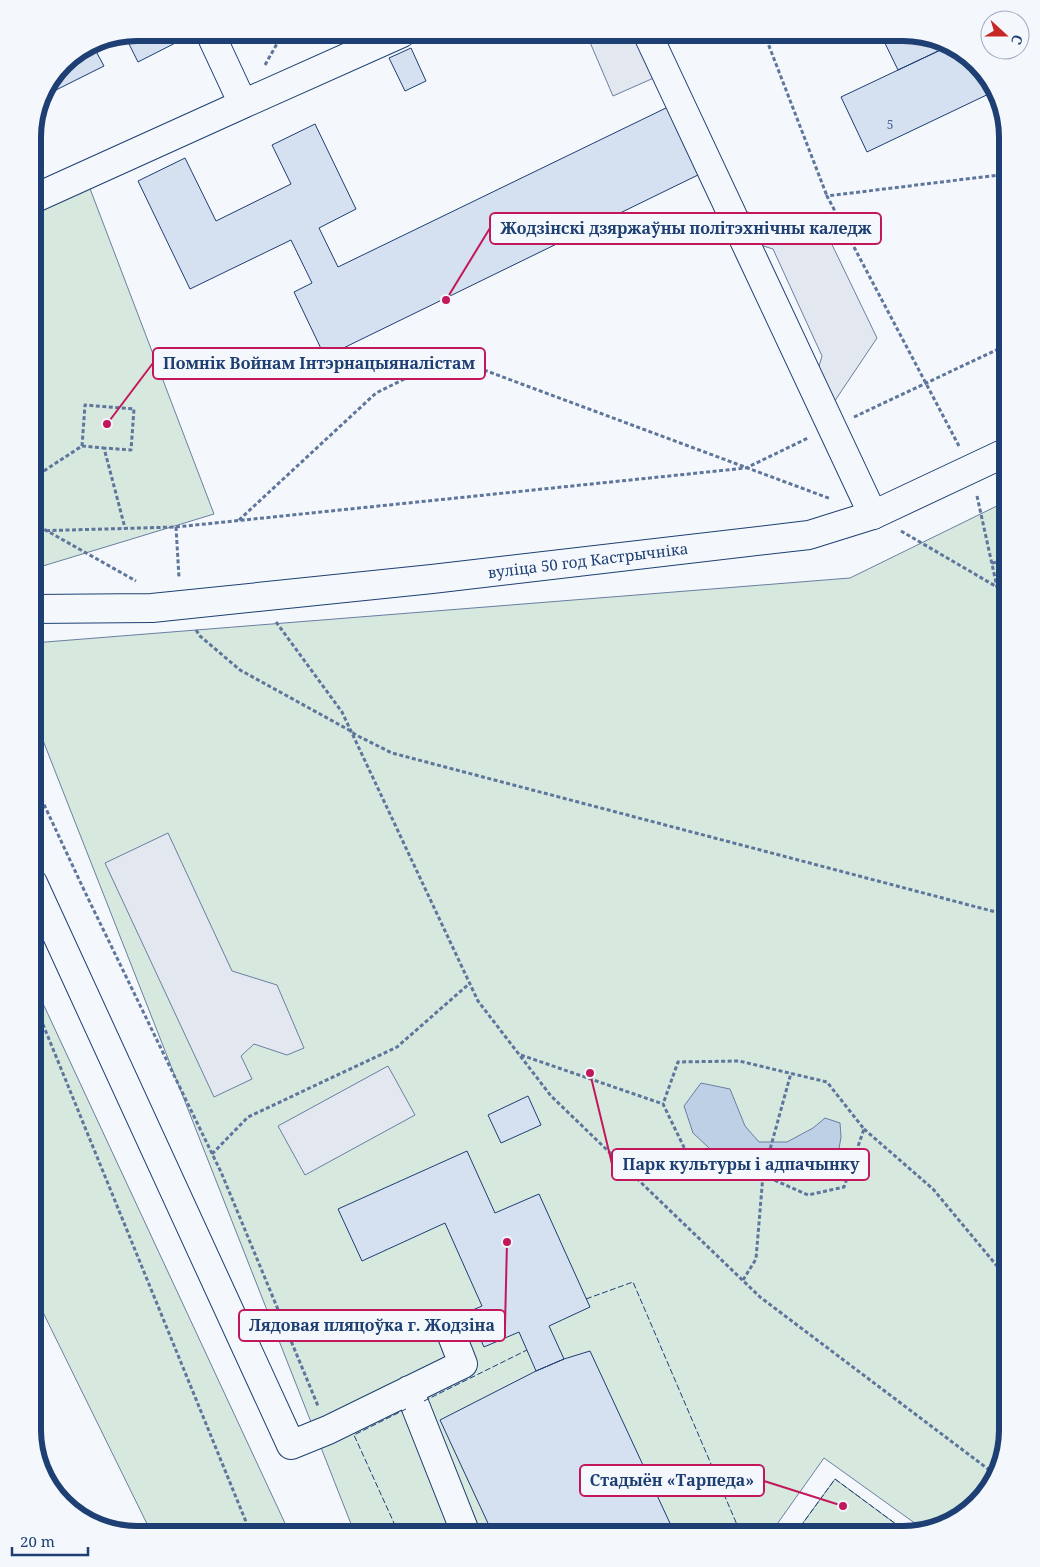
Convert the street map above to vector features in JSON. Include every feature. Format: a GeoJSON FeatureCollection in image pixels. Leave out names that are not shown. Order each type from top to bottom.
{"type":"FeatureCollection","features":[{"type":"Feature","properties":{"kind":"main road"},"geometry":{"type":"LineString","coordinates":[[214,41],[243,104]]}},
{"type":"Feature","properties":{"kind":"main road"},"geometry":{"type":"LineString","coordinates":[[41,195],[384,41]]}},
{"type":"Feature","properties":{"kind":"main road"},"geometry":{"type":"LineString","coordinates":[[651,41],[873,515]]}},
{"type":"Feature","properties":{"kind":"main road","name":"вуліца 50 год Кастрычніка"},"geometry":{"type":"LineString","coordinates":[[41,609],[152,608],[432,579],[809,535],[873,515],[999,456]]}},
{"type":"Feature","properties":{"kind":"main road"},"geometry":{"type":"LineString","coordinates":[[41,901],[290,1445],[328,1430],[462,1364],[449,1328]]}},
{"type":"Feature","properties":{"kind":"main road"},"geometry":{"type":"LineString","coordinates":[[409,1390],[463,1526]]}},
{"type":"Feature","properties":{"kind":"path"},"geometry":{"type":"LineString","coordinates":[[767,41],[827,196],[971,468],[999,591]]}},
{"type":"Feature","properties":{"kind":"path"},"geometry":{"type":"LineString","coordinates":[[827,196],[999,175]]}},
{"type":"Feature","properties":{"kind":"path"},"geometry":{"type":"LineString","coordinates":[[41,531],[176,527],[746,468],[999,349]]}},
{"type":"Feature","properties":{"kind":"path"},"geometry":{"type":"LineString","coordinates":[[238,520],[376,393],[448,357],[873,515],[997,587]]}},
{"type":"Feature","properties":{"kind":"path"},"geometry":{"type":"LineString","coordinates":[[41,473],[82,446],[131,450],[134,409],[85,405],[82,446]]}},
{"type":"Feature","properties":{"kind":"path"},"geometry":{"type":"LineString","coordinates":[[104,448],[126,528]]}},
{"type":"Feature","properties":{"kind":"path"},"geometry":{"type":"LineString","coordinates":[[176,527],[180,605],[200,636],[240,670],[392,753],[999,913]]}},
{"type":"Feature","properties":{"kind":"path"},"geometry":{"type":"LineString","coordinates":[[41,528],[138,582]]}},
{"type":"Feature","properties":{"kind":"path"},"geometry":{"type":"LineString","coordinates":[[992,563],[999,562]]}},
{"type":"Feature","properties":{"kind":"path"},"geometry":{"type":"LineString","coordinates":[[258,597],[342,712],[478,1001],[551,1096],[760,1296],[990,1470]]}},
{"type":"Feature","properties":{"kind":"path"},"geometry":{"type":"LineString","coordinates":[[41,798],[212,1154],[328,1430]]}},
{"type":"Feature","properties":{"kind":"path"},"geometry":{"type":"LineString","coordinates":[[212,1154],[248,1117],[397,1048],[470,983]]}},
{"type":"Feature","properties":{"kind":"path"},"geometry":{"type":"LineString","coordinates":[[41,1020],[248,1526]]}},
{"type":"Feature","properties":{"kind":"path"},"geometry":{"type":"LineString","coordinates":[[520,1055],[663,1104],[696,1172],[763,1175],[808,1194],[844,1187],[864,1128]]}},
{"type":"Feature","properties":{"kind":"path"},"geometry":{"type":"LineString","coordinates":[[663,1104],[678,1062],[739,1061],[827,1082],[864,1128],[933,1189],[999,1267]]}},
{"type":"Feature","properties":{"kind":"path"},"geometry":{"type":"LineString","coordinates":[[743,1280],[756,1259],[763,1175],[791,1073]]}},
{"type":"Feature","properties":{"kind":"shaded area"},"geometry":{"type":"Polygon","coordinates":[[[589,41],[651,41],[665,73],[613,96],[589,41]]]}},
{"type":"Feature","properties":{"kind":"shaded area"},"geometry":{"type":"Polygon","coordinates":[[[89,186],[214,514],[41,567],[41,211],[89,186]]]}},
{"type":"Feature","properties":{"kind":"shaded area"},"geometry":{"type":"Polygon","coordinates":[[[728,208],[824,228],[877,338],[826,414],[813,387],[822,356],[773,249],[744,240],[728,208]]]}},
{"type":"Feature","properties":{"kind":"shaded area"},"geometry":{"type":"Polygon","coordinates":[[[999,505],[999,1430],[995,1455],[986,1478],[971,1498],[951,1513],[917,1525],[824,1458],[776,1526],[352,1526],[41,735],[41,642],[850,578],[999,505]]]}},
{"type":"Feature","properties":{"kind":"shaded area"},"geometry":{"type":"Polygon","coordinates":[[[168,833],[232,971],[277,985],[304,1048],[287,1055],[254,1044],[241,1056],[252,1079],[214,1097],[105,863],[168,833]]]}},
{"type":"Feature","properties":{"kind":"shaded area"},"geometry":{"type":"Polygon","coordinates":[[[41,999],[286,1526],[148,1526],[41,1308],[41,999]]]}},
{"type":"Feature","properties":{"kind":"shaded area"},"geometry":{"type":"Polygon","coordinates":[[[388,1066],[415,1115],[305,1175],[278,1126],[388,1066]]]}},
{"type":"Feature","properties":{"kind":"shaded area"},"geometry":{"type":"Polygon","coordinates":[[[835,1479],[899,1526],[801,1526],[835,1479]]]}},
{"type":"Feature","properties":{"kind":"water"},"geometry":{"type":"Polygon","coordinates":[[[701,1083],[730,1089],[745,1126],[759,1142],[787,1142],[813,1128],[825,1118],[840,1123],[841,1137],[837,1160],[816,1172],[796,1173],[780,1155],[753,1157],[725,1163],[693,1133],[684,1106],[701,1083]]]}},
{"type":"Feature","properties":{"kind":"building"},"geometry":{"type":"Polygon","coordinates":[[[179,41],[138,62],[128,42],[179,41]]]}},
{"type":"Feature","properties":{"kind":"building"},"geometry":{"type":"Polygon","coordinates":[[[884,41],[909,41],[942,49],[898,70],[884,41]]]}},
{"type":"Feature","properties":{"kind":"building"},"geometry":{"type":"Polygon","coordinates":[[[411,48],[426,81],[405,91],[389,58],[411,48]]]}},
{"type":"Feature","properties":{"kind":"building"},"geometry":{"type":"Polygon","coordinates":[[[942,49],[971,69],[988,94],[867,152],[841,97],[942,49]]]}},
{"type":"Feature","properties":{"kind":"building"},"geometry":{"type":"Polygon","coordinates":[[[95,51],[104,66],[53,92],[69,69],[95,51]]]}},
{"type":"Feature","properties":{"kind":"building"},"geometry":{"type":"Polygon","coordinates":[[[668,107],[700,174],[325,357],[294,292],[312,283],[291,240],[190,289],[138,181],[185,158],[216,221],[291,184],[272,145],[315,124],[356,209],[319,228],[338,267],[668,107]]]}},
{"type":"Feature","properties":{"kind":"building"},"geometry":{"type":"Polygon","coordinates":[[[528,1096],[541,1125],[501,1143],[488,1115],[528,1096]]]}},
{"type":"Feature","properties":{"kind":"building"},"geometry":{"type":"Polygon","coordinates":[[[467,1151],[495,1213],[539,1194],[590,1307],[549,1326],[564,1359],[536,1371],[519,1332],[484,1347],[468,1312],[482,1306],[445,1223],[362,1261],[338,1209],[467,1151]]]}},
{"type":"Feature","properties":{"kind":"building"},"geometry":{"type":"Polygon","coordinates":[[[590,1351],[671,1526],[489,1526],[440,1420],[536,1371],[564,1359],[590,1351]]]}},
{"type":"Feature","properties":{"kind":"fence"},"geometry":{"type":"LineString","coordinates":[[586,1299],[633,1282],[738,1526]]}},
{"type":"Feature","properties":{"kind":"fence"},"geometry":{"type":"LineString","coordinates":[[424,1401],[527,1350]]}},
{"type":"Feature","properties":{"kind":"fence"},"geometry":{"type":"LineString","coordinates":[[395,1526],[354,1435],[406,1409]]}},
{"type":"Feature","properties":{"kind":"fence"},"geometry":{"type":"LineString","coordinates":[[801,1526],[835,1479],[899,1526]]}},
{"type":"Feature","properties":{"kind":"place","name":"Жодзінскі дзяржаўны політэхнічны каледж"},"geometry":{"type":"Point","coordinates":[446,300]}},
{"type":"Feature","properties":{"kind":"place","name":"Помнік Войнам Інтэрнацыяналістам"},"geometry":{"type":"Point","coordinates":[107,424]}},
{"type":"Feature","properties":{"kind":"place","name":"Парк культуры і адпачынку"},"geometry":{"type":"Point","coordinates":[590,1073]}},
{"type":"Feature","properties":{"kind":"place","name":"Лядовая пляцоўка г. Жодзіна"},"geometry":{"type":"Point","coordinates":[507,1242]}},
{"type":"Feature","properties":{"kind":"place","name":"Стадыён «Тарпеда»"},"geometry":{"type":"Point","coordinates":[843,1506]}}]}
